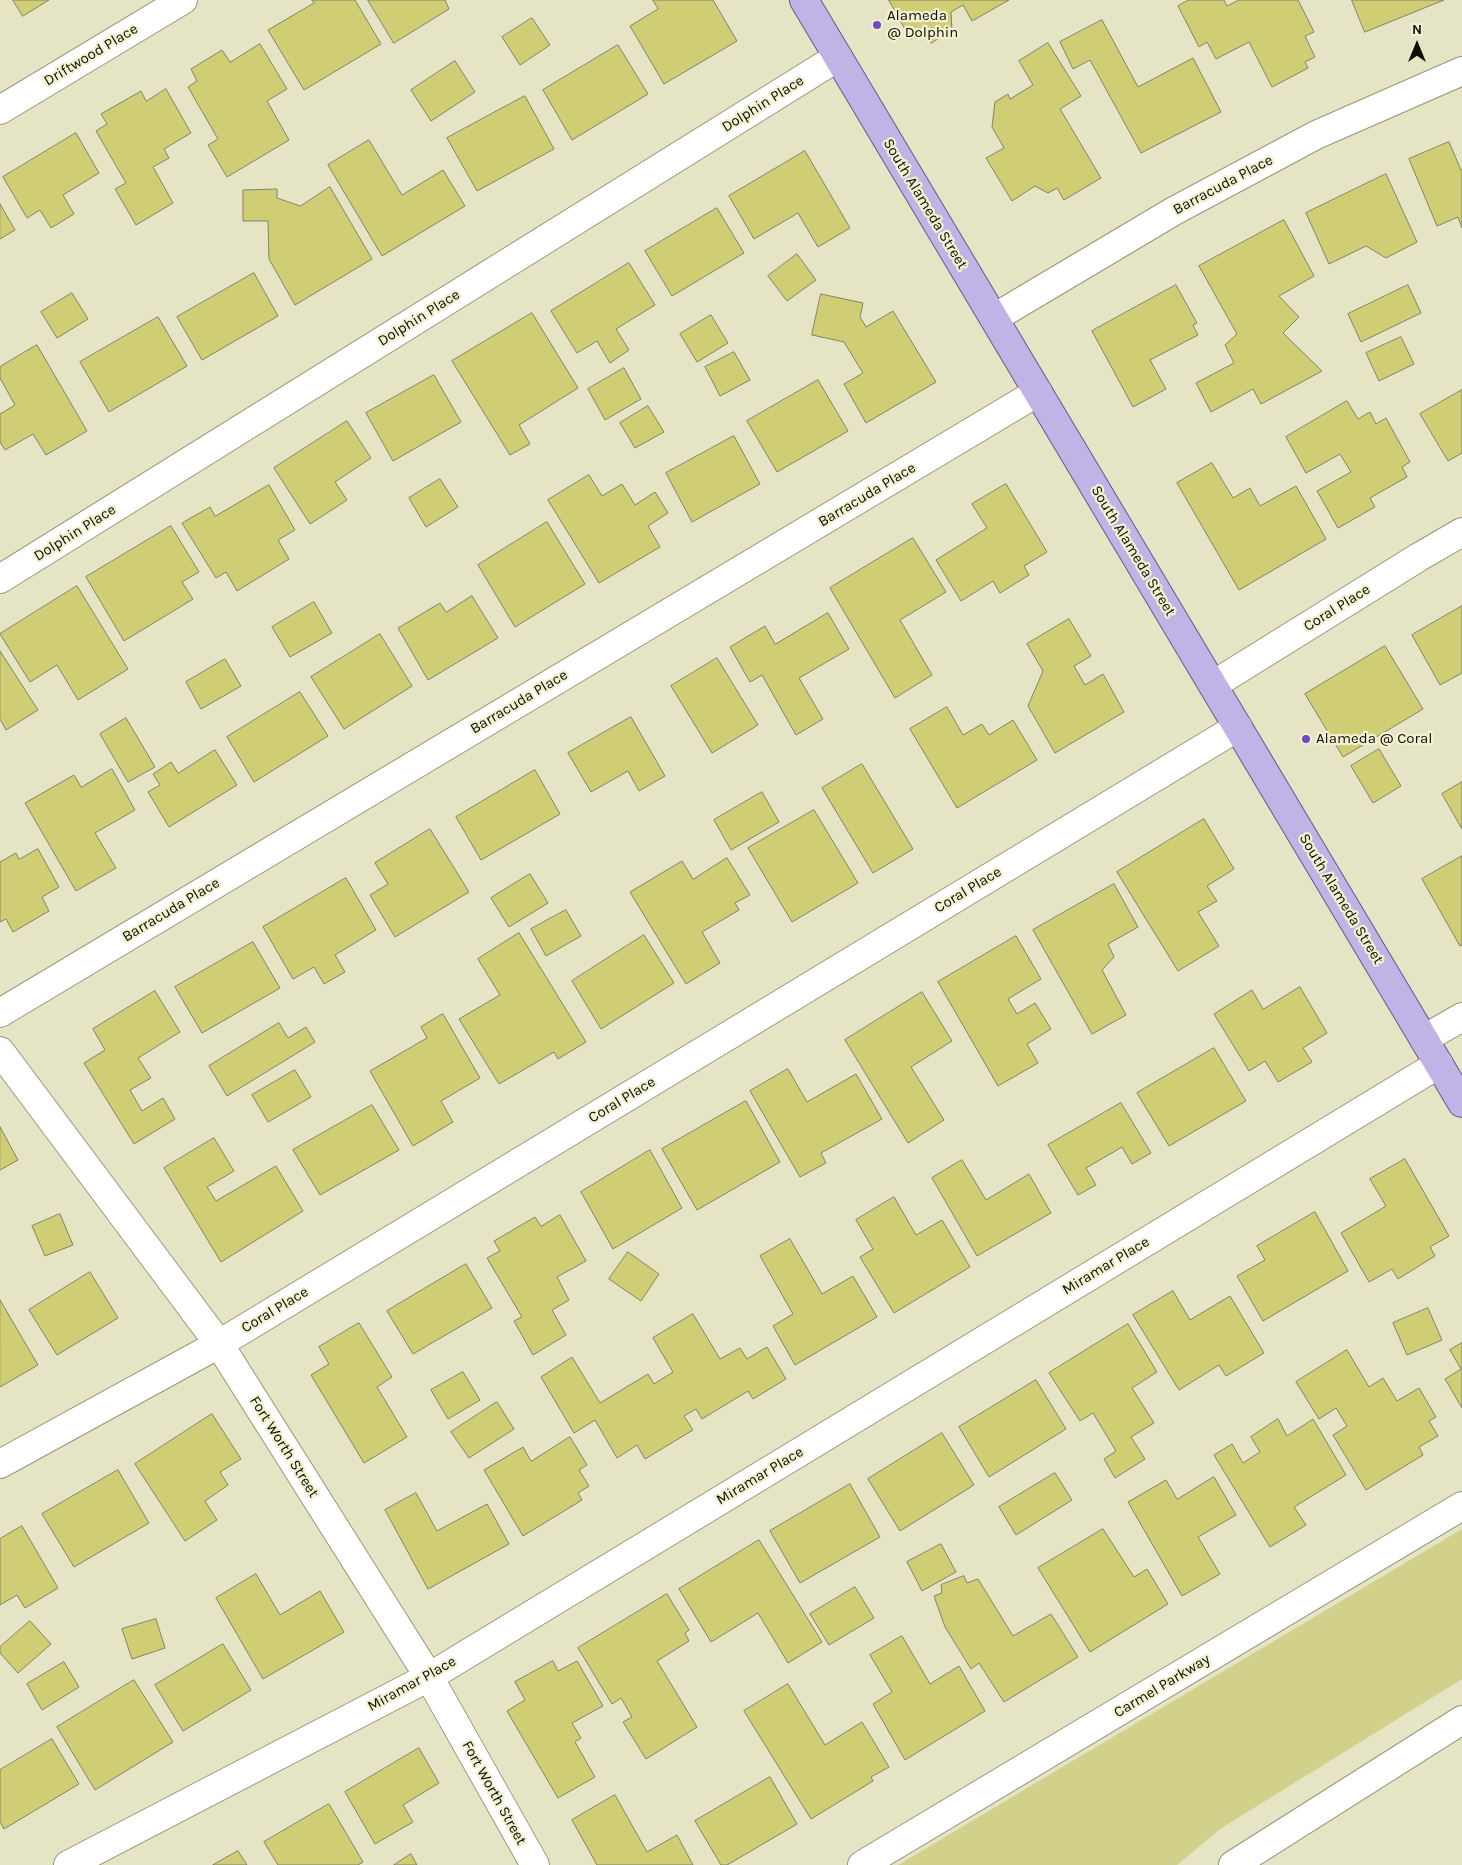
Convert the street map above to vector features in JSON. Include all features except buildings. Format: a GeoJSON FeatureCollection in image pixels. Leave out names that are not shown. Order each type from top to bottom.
{"type":"FeatureCollection","features":[{"type":"Feature","properties":{"kind":"main road","name":"South Alameda Street"},"geometry":{"type":"LineString","coordinates":[[804,0],[1462,1103]]}},
{"type":"Feature","properties":{"kind":"street","name":"Driftwood Place"},"geometry":{"type":"LineString","coordinates":[[0,110],[183,0]]}},
{"type":"Feature","properties":{"kind":"street","name":"Dolphin Place"},"geometry":{"type":"LineString","coordinates":[[0,580],[838,57]]}},
{"type":"Feature","properties":{"kind":"street","name":"Barracuda Place"},"geometry":{"type":"LineString","coordinates":[[994,318],[1174,211],[1316,135],[1462,71]]}},
{"type":"Feature","properties":{"kind":"street","name":"Barracuda Place"},"geometry":{"type":"LineString","coordinates":[[0,1013],[1038,392]]}},
{"type":"Feature","properties":{"kind":"street","name":"Coral Place"},"geometry":{"type":"LineString","coordinates":[[1213,685],[1462,532]]}},
{"type":"Feature","properties":{"kind":"street","name":"Coral Place"},"geometry":{"type":"LineString","coordinates":[[0,1464],[219,1344],[1238,727]]}},
{"type":"Feature","properties":{"kind":"street"},"geometry":{"type":"LineString","coordinates":[[1424,1039],[1462,1017]]}},
{"type":"Feature","properties":{"kind":"street","name":"Fort Worth Street"},"geometry":{"type":"LineString","coordinates":[[0,1051],[219,1344],[429,1677],[535,1865]]}},
{"type":"Feature","properties":{"kind":"street","name":"Miramar Place"},"geometry":{"type":"LineString","coordinates":[[68,1865],[429,1677],[1438,1064]]}},
{"type":"Feature","properties":{"kind":"street","name":"Carmel Parkway"},"geometry":{"type":"LineString","coordinates":[[862,1865],[1462,1506]]}},
{"type":"Feature","properties":{"kind":"street"},"geometry":{"type":"LineString","coordinates":[[1233,1865],[1462,1720]]}},
{"type":"Feature","properties":{"kind":"shaded area"},"geometry":{"type":"Polygon","coordinates":[[[1462,1529],[1462,1679],[1220,1829],[1177,1865],[898,1865],[1462,1529]]]}},
{"type":"Feature","properties":{"kind":"place","name":"Alameda @ Dolphin"},"geometry":{"type":"Point","coordinates":[877,25]}},
{"type":"Feature","properties":{"kind":"place","name":"Alameda @ Coral"},"geometry":{"type":"Point","coordinates":[1306,739]}}]}
